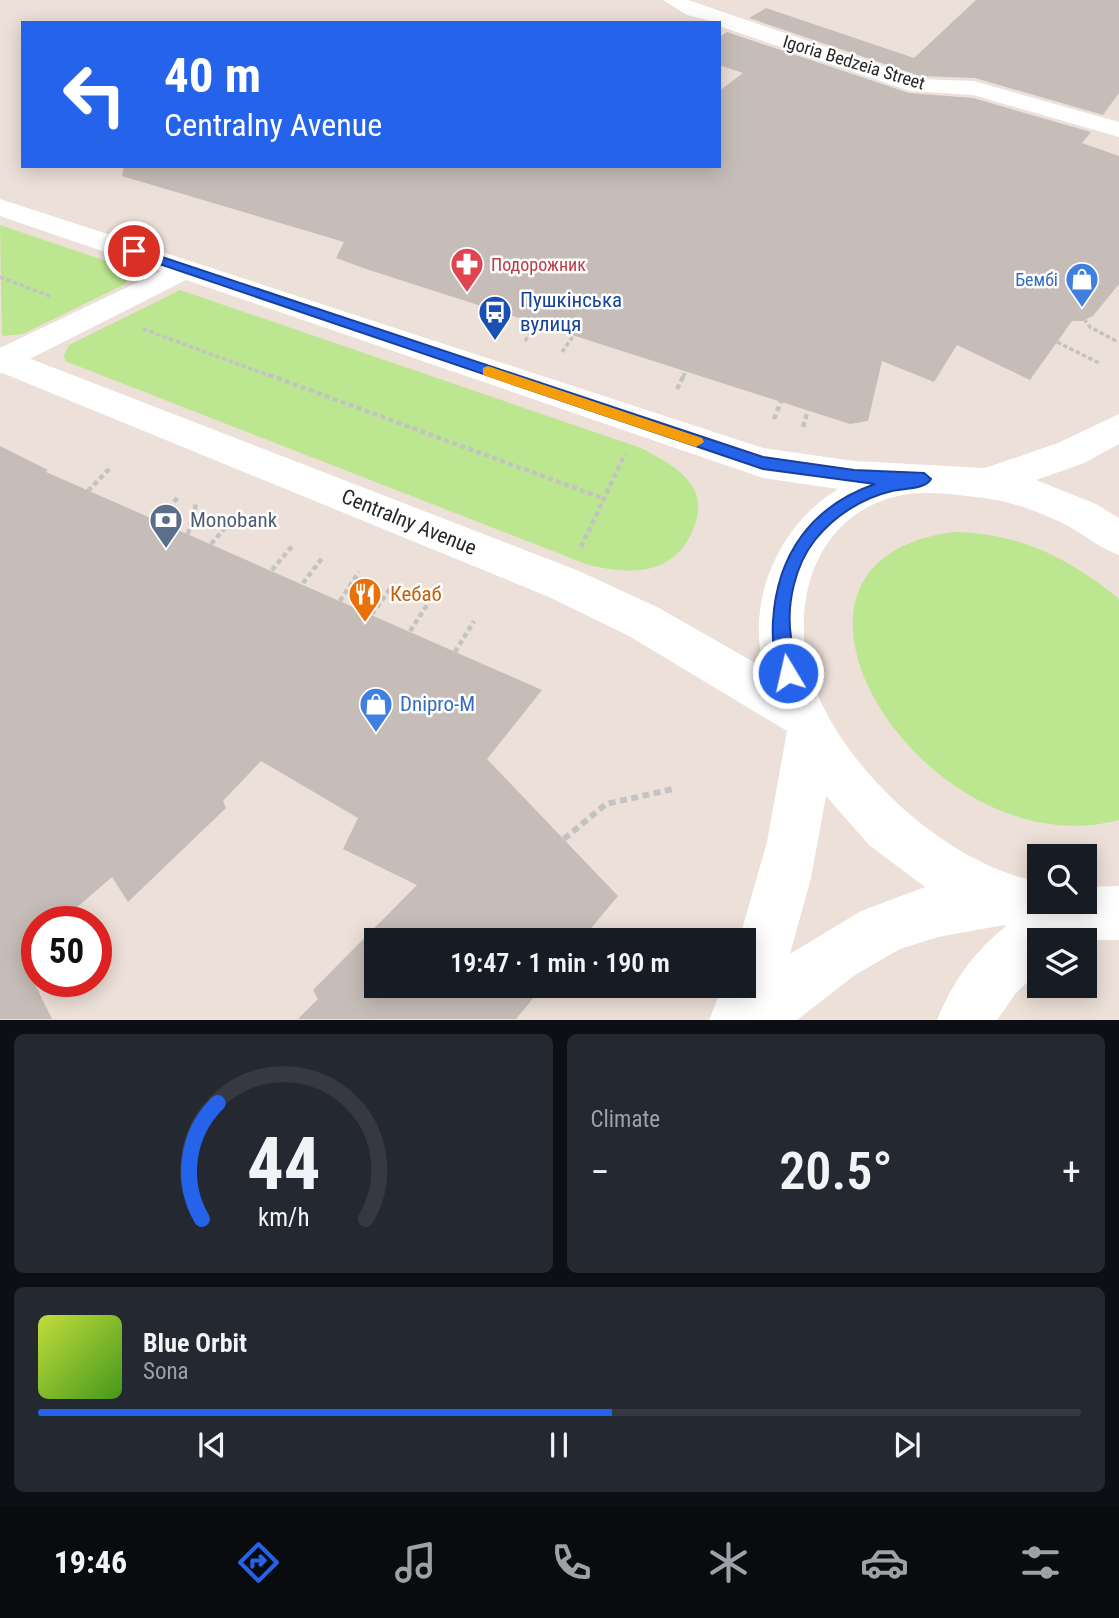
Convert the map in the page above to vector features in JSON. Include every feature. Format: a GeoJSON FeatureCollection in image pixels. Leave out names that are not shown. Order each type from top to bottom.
{"type":"FeatureCollection","features":[{"type":"Feature","properties":{"kind":"main road","name":"Igoria Bedzeia Street"},"geometry":{"type":"LineString","coordinates":[[680,5],[918,86],[974,88],[1119,130]]}},
{"type":"Feature","properties":{"kind":"main road"},"geometry":{"type":"LineString","coordinates":[[0,207],[763,463],[854,477],[985,483],[1033,495],[1082,516],[1119,538]]}},
{"type":"Feature","properties":{"kind":"main road"},"geometry":{"type":"LineString","coordinates":[[1,361],[184,269]]}},
{"type":"Feature","properties":{"kind":"main road","name":"Centralny Avenue"},"geometry":{"type":"LineString","coordinates":[[1,361],[565,584],[645,622],[806,723]]}},
{"type":"Feature","properties":{"kind":"main road"},"geometry":{"type":"LineString","coordinates":[[985,483],[1071,453],[1119,428]]}},
{"type":"Feature","properties":{"kind":"main road"},"geometry":{"type":"LineString","coordinates":[[924,479],[889,485],[858,496],[840,507],[809,535],[793,562],[783,596],[781,633],[788,673],[806,723],[843,780],[887,827],[942,867],[1004,899],[1094,915]]}},
{"type":"Feature","properties":{"kind":"main road"},"geometry":{"type":"LineString","coordinates":[[737,1020],[762,960],[787,878],[803,801],[806,723]]}},
{"type":"Feature","properties":{"kind":"main road"},"geometry":{"type":"LineString","coordinates":[[755,1020],[789,986],[857,942],[928,912],[1004,899]]}},
{"type":"Feature","properties":{"kind":"main road"},"geometry":{"type":"LineString","coordinates":[[965,1020],[979,993],[1005,961],[1035,935],[1094,915]]}},
{"type":"Feature","properties":{"kind":"path"},"geometry":{"type":"LineString","coordinates":[[0,277],[60,299]]}},
{"type":"Feature","properties":{"kind":"path"},"geometry":{"type":"LineString","coordinates":[[1084,319],[1090,327],[1118,342]]}},
{"type":"Feature","properties":{"kind":"path"},"geometry":{"type":"LineString","coordinates":[[525,341],[537,323]]}},
{"type":"Feature","properties":{"kind":"path"},"geometry":{"type":"LineString","coordinates":[[137,326],[603,498]]}},
{"type":"Feature","properties":{"kind":"path"},"geometry":{"type":"LineString","coordinates":[[562,352],[574,335]]}},
{"type":"Feature","properties":{"kind":"path"},"geometry":{"type":"LineString","coordinates":[[1057,342],[1101,364]]}},
{"type":"Feature","properties":{"kind":"path"},"geometry":{"type":"LineString","coordinates":[[677,389],[686,371]]}},
{"type":"Feature","properties":{"kind":"path"},"geometry":{"type":"LineString","coordinates":[[774,419],[781,401]]}},
{"type":"Feature","properties":{"kind":"path"},"geometry":{"type":"LineString","coordinates":[[803,427],[807,410]]}},
{"type":"Feature","properties":{"kind":"path"},"geometry":{"type":"LineString","coordinates":[[577,556],[629,446]]}},
{"type":"Feature","properties":{"kind":"path"},"geometry":{"type":"LineString","coordinates":[[88,491],[111,467]]}},
{"type":"Feature","properties":{"kind":"path"},"geometry":{"type":"LineString","coordinates":[[157,521],[179,496]]}},
{"type":"Feature","properties":{"kind":"path"},"geometry":{"type":"LineString","coordinates":[[188,534],[196,504]]}},
{"type":"Feature","properties":{"kind":"path"},"geometry":{"type":"LineString","coordinates":[[211,544],[233,519]]}},
{"type":"Feature","properties":{"kind":"path"},"geometry":{"type":"LineString","coordinates":[[272,570],[294,544]]}},
{"type":"Feature","properties":{"kind":"path"},"geometry":{"type":"LineString","coordinates":[[303,583],[323,557]]}},
{"type":"Feature","properties":{"kind":"path"},"geometry":{"type":"LineString","coordinates":[[340,601],[359,572]]}},
{"type":"Feature","properties":{"kind":"path"},"geometry":{"type":"LineString","coordinates":[[372,614],[392,586]]}},
{"type":"Feature","properties":{"kind":"path"},"geometry":{"type":"LineString","coordinates":[[410,631],[429,602]]}},
{"type":"Feature","properties":{"kind":"path"},"geometry":{"type":"LineString","coordinates":[[455,652],[474,621]]}},
{"type":"Feature","properties":{"kind":"path"},"geometry":{"type":"LineString","coordinates":[[564,839],[606,804],[673,789]]}},
{"type":"Feature","properties":{"kind":"green space"},"geometry":{"type":"Polygon","coordinates":[[[0,225],[118,265],[131,274],[125,284],[23,334],[2,336],[0,225]]]}},
{"type":"Feature","properties":{"kind":"green space"},"geometry":{"type":"Polygon","coordinates":[[[180,290],[641,448],[671,465],[690,483],[697,495],[698,504],[694,527],[676,555],[650,568],[619,570],[586,564],[65,361],[64,355],[69,345],[180,290]]]}},
{"type":"Feature","properties":{"kind":"green space"},"geometry":{"type":"Polygon","coordinates":[[[954,532],[1000,537],[1042,550],[1081,571],[1119,599],[1119,820],[1047,824],[980,801],[922,759],[879,706],[856,650],[857,597],[888,555],[954,532]]]}},
{"type":"Feature","properties":{"kind":"building"},"geometry":{"type":"Polygon","coordinates":[[[976,0],[1119,0],[1119,93],[1103,115],[975,78],[920,76],[749,18],[766,8],[914,58],[976,0]]]}},
{"type":"Feature","properties":{"kind":"building"},"geometry":{"type":"Polygon","coordinates":[[[727,32],[909,93],[973,98],[1091,132],[1082,143],[1119,156],[1119,284],[1093,316],[1082,321],[1072,321],[1030,380],[957,345],[934,382],[882,361],[868,421],[850,424],[369,270],[336,258],[344,242],[122,176],[124,168],[721,168],[721,90],[743,73],[721,66],[721,36],[727,32]]]}},
{"type":"Feature","properties":{"kind":"building"},"geometry":{"type":"Polygon","coordinates":[[[0,446],[48,470],[46,472],[542,690],[487,759],[618,896],[591,928],[374,928],[417,885],[343,849],[358,818],[261,761],[223,801],[226,808],[128,902],[112,877],[78,906],[21,906],[21,997],[41,997],[52,1019],[0,1019],[0,446]]]}},
{"type":"Feature","properties":{"kind":"building"},"geometry":{"type":"Polygon","coordinates":[[[364,939],[364,998],[533,998],[516,1019],[298,1019],[318,999],[313,990],[364,939]]]}},
{"type":"Feature","properties":{"kind":"slow traffic"},"geometry":{"type":"LineString","coordinates":[[488,371],[696,442]]}},
{"type":"Feature","properties":{"kind":"place","name":"Подорожник"},"geometry":{"type":"Point","coordinates":[467,294]}},
{"type":"Feature","properties":{"kind":"place","name":"Бембі"},"geometry":{"type":"Point","coordinates":[1082,309]}},
{"type":"Feature","properties":{"kind":"place","name":"Пушкінська вулиця"},"geometry":{"type":"Point","coordinates":[495,342]}},
{"type":"Feature","properties":{"kind":"place","name":"Monobank"},"geometry":{"type":"Point","coordinates":[166,550]}},
{"type":"Feature","properties":{"kind":"place","name":"Кебаб"},"geometry":{"type":"Point","coordinates":[365,624]}},
{"type":"Feature","properties":{"kind":"place","name":"Dnipro-M"},"geometry":{"type":"Point","coordinates":[376,734]}},
{"type":"Feature","properties":{"kind":"route"},"geometry":{"type":"LineString","coordinates":[[134,251],[763,463],[854,477],[924,479],[889,485],[858,496],[831,513],[809,535],[793,562],[783,596],[781,633],[788,673]]}}]}
